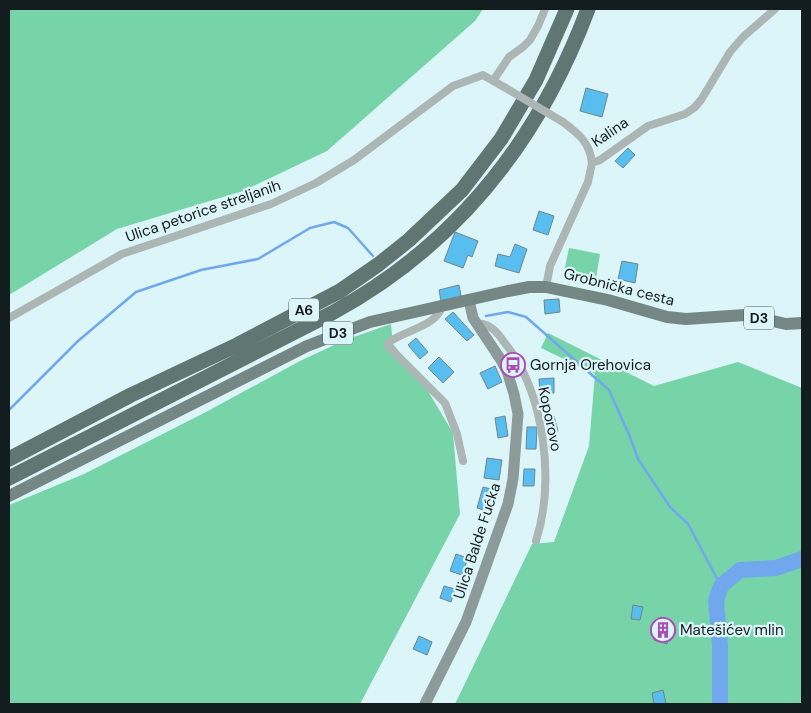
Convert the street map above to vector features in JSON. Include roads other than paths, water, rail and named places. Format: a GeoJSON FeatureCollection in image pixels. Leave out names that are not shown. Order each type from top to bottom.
{"type":"FeatureCollection","features":[{"type":"Feature","properties":{"kind":"highway","name":"A6"},"geometry":{"type":"LineString","coordinates":[[9,459],[131,395],[237,345],[340,291],[379,264],[462,190],[501,139],[536,80],[567,9]]}},
{"type":"Feature","properties":{"kind":"highway","name":"A6"},"geometry":{"type":"LineString","coordinates":[[9,478],[339,309],[380,284],[412,261],[467,210],[497,175],[521,142],[550,96],[589,12]]}},
{"type":"Feature","properties":{"kind":"main road","name":"D3"},"geometry":{"type":"LineString","coordinates":[[9,496],[306,346],[370,322],[529,287],[546,287]]}},
{"type":"Feature","properties":{"kind":"main road","name":"Grobnička cesta"},"geometry":{"type":"LineString","coordinates":[[546,287],[608,300],[667,317],[686,320],[745,315],[786,324],[802,323]]}},
{"type":"Feature","properties":{"kind":"main road","name":"Ulica Balde Fućka"},"geometry":{"type":"LineString","coordinates":[[425,704],[466,622],[508,504],[513,479],[518,414],[514,394],[507,371],[471,313],[469,300]]}},
{"type":"Feature","properties":{"kind":"street","name":"Kalina"},"geometry":{"type":"LineString","coordinates":[[546,287],[550,266],[588,182],[592,163],[600,160],[648,126],[685,114],[694,108],[701,100],[730,52],[743,37],[775,9]]}},
{"type":"Feature","properties":{"kind":"street"},"geometry":{"type":"LineString","coordinates":[[493,81],[509,57],[524,47],[530,40],[544,10]]}},
{"type":"Feature","properties":{"kind":"street","name":"Ulica petorice streljanih"},"geometry":{"type":"LineString","coordinates":[[9,318],[122,254],[271,204],[316,183],[354,160],[453,86],[484,75],[564,122],[584,140],[591,154],[592,163]]}},
{"type":"Feature","properties":{"kind":"street"},"geometry":{"type":"LineString","coordinates":[[442,306],[438,316],[396,338],[388,343],[388,346],[445,403],[457,434],[463,461]]}},
{"type":"Feature","properties":{"kind":"street","name":"Koporovo"},"geometry":{"type":"LineString","coordinates":[[477,324],[489,326],[511,350],[519,362],[534,399],[545,464],[542,516],[536,541]]}},
{"type":"Feature","properties":{"kind":"waterway"},"geometry":{"type":"LineString","coordinates":[[10,409],[78,341],[136,292],[201,270],[258,259],[310,228],[334,222],[348,228],[373,256]]}},
{"type":"Feature","properties":{"kind":"waterway"},"geometry":{"type":"LineString","coordinates":[[486,316],[508,312],[526,317],[609,390],[638,459],[670,507],[688,524],[721,586]]}},
{"type":"Feature","properties":{"kind":"waterway"},"geometry":{"type":"LineString","coordinates":[[720,704],[720,646],[716,601],[721,586],[740,570],[776,568],[802,559]]}},
{"type":"Feature","properties":{"kind":"place","name":"Gornja Orehovica"},"geometry":{"type":"Point","coordinates":[513,365]}},
{"type":"Feature","properties":{"kind":"place","name":"Matešićev mlin"},"geometry":{"type":"Point","coordinates":[663,630]}}]}
